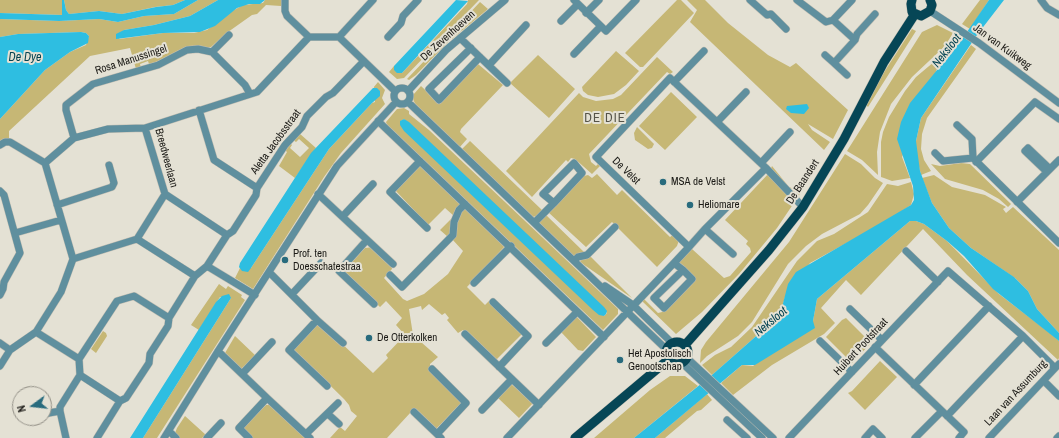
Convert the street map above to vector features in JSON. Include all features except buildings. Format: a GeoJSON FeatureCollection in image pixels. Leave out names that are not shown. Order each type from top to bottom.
{"type":"FeatureCollection","features":[{"type":"Feature","properties":{"kind":"main road"},"geometry":{"type":"LineString","coordinates":[[912,0],[911,8],[915,14],[921,16],[930,11],[932,5],[930,0]]}},
{"type":"Feature","properties":{"kind":"main road","name":"De Baandert"},"geometry":{"type":"LineString","coordinates":[[685,345],[769,250],[802,207],[844,139],[884,62],[915,14]]}},
{"type":"Feature","properties":{"kind":"main road"},"geometry":{"type":"LineString","coordinates":[[575,438],[669,351],[679,342],[685,345],[688,350],[684,360],[675,364],[669,351]]}},
{"type":"Feature","properties":{"kind":"street"},"geometry":{"type":"LineString","coordinates":[[285,0],[285,11],[287,16],[309,37],[339,37],[395,91]]}},
{"type":"Feature","properties":{"kind":"street"},"geometry":{"type":"LineString","coordinates":[[339,37],[373,0]]}},
{"type":"Feature","properties":{"kind":"street"},"geometry":{"type":"LineString","coordinates":[[388,37],[401,23],[403,16],[418,0]]}},
{"type":"Feature","properties":{"kind":"street","name":"De Zevenhoeven"},"geometry":{"type":"LineString","coordinates":[[408,90],[460,38],[505,0]]}},
{"type":"Feature","properties":{"kind":"street"},"geometry":{"type":"LineString","coordinates":[[586,13],[599,0]]}},
{"type":"Feature","properties":{"kind":"street"},"geometry":{"type":"LineString","coordinates":[[562,22],[576,2],[600,27],[606,31],[636,0]]}},
{"type":"Feature","properties":{"kind":"street"},"geometry":{"type":"LineString","coordinates":[[750,0],[767,15],[771,14],[786,29]]}},
{"type":"Feature","properties":{"kind":"street"},"geometry":{"type":"LineString","coordinates":[[797,0],[826,22],[833,20],[852,0]]}},
{"type":"Feature","properties":{"kind":"street"},"geometry":{"type":"LineString","coordinates":[[1041,0],[1047,8],[1059,15]]}},
{"type":"Feature","properties":{"kind":"street","name":"Jan van Kuikweg"},"geometry":{"type":"LineString","coordinates":[[930,11],[976,41],[1059,103]]}},
{"type":"Feature","properties":{"kind":"street"},"geometry":{"type":"LineString","coordinates":[[834,63],[855,40],[857,34],[875,14]]}},
{"type":"Feature","properties":{"kind":"street"},"geometry":{"type":"LineString","coordinates":[[833,20],[855,40]]}},
{"type":"Feature","properties":{"kind":"street"},"geometry":{"type":"LineString","coordinates":[[488,65],[526,25]]}},
{"type":"Feature","properties":{"kind":"street"},"geometry":{"type":"LineString","coordinates":[[574,54],[600,27]]}},
{"type":"Feature","properties":{"kind":"street"},"geometry":{"type":"LineString","coordinates":[[229,35],[212,52],[245,85],[250,94]]}},
{"type":"Feature","properties":{"kind":"street","name":"Breedweerlaan"},"geometry":{"type":"LineString","coordinates":[[137,239],[165,194],[145,128],[259,90],[309,37]]}},
{"type":"Feature","properties":{"kind":"street"},"geometry":{"type":"LineString","coordinates":[[460,38],[506,83]]}},
{"type":"Feature","properties":{"kind":"street"},"geometry":{"type":"LineString","coordinates":[[471,48],[429,90],[439,100],[480,57]]}},
{"type":"Feature","properties":{"kind":"street","name":"Rosa Manussingel"},"geometry":{"type":"LineString","coordinates":[[74,138],[65,108],[93,84],[158,65],[187,50],[198,49],[212,52]]}},
{"type":"Feature","properties":{"kind":"street","name":"De Velst"},"geometry":{"type":"LineString","coordinates":[[689,247],[596,157],[670,78],[674,82],[704,51]]}},
{"type":"Feature","properties":{"kind":"street"},"geometry":{"type":"LineString","coordinates":[[825,55],[846,75]]}},
{"type":"Feature","properties":{"kind":"street","name":"Aletta Jacobsstraat"},"geometry":{"type":"LineString","coordinates":[[97,438],[120,401],[126,398],[148,363],[150,354],[168,326],[169,318],[195,276],[206,266],[227,235],[233,231],[256,195],[257,188],[285,145],[302,126],[307,116],[326,97],[333,93],[364,61]]}},
{"type":"Feature","properties":{"kind":"street"},"geometry":{"type":"LineString","coordinates":[[674,82],[764,165],[802,207]]}},
{"type":"Feature","properties":{"kind":"street"},"geometry":{"type":"LineString","coordinates":[[402,88],[408,90],[410,98],[408,102],[402,105],[396,102],[394,96],[395,91],[402,88]]}},
{"type":"Feature","properties":{"kind":"street"},"geometry":{"type":"LineString","coordinates":[[717,122],[746,92]]}},
{"type":"Feature","properties":{"kind":"street"},"geometry":{"type":"LineString","coordinates":[[164,438],[337,166],[396,102]]}},
{"type":"Feature","properties":{"kind":"street"},"geometry":{"type":"LineString","coordinates":[[408,102],[669,351]]}},
{"type":"Feature","properties":{"kind":"street"},"geometry":{"type":"LineString","coordinates":[[935,153],[943,161],[974,160],[1035,102],[1059,119]]}},
{"type":"Feature","properties":{"kind":"street"},"geometry":{"type":"LineString","coordinates":[[199,110],[214,160],[257,188]]}},
{"type":"Feature","properties":{"kind":"street"},"geometry":{"type":"LineString","coordinates":[[378,121],[511,246],[604,337]]}},
{"type":"Feature","properties":{"kind":"street"},"geometry":{"type":"LineString","coordinates":[[957,125],[972,139],[974,160],[1059,243]]}},
{"type":"Feature","properties":{"kind":"street"},"geometry":{"type":"LineString","coordinates":[[45,163],[74,138],[108,129],[145,128]]}},
{"type":"Feature","properties":{"kind":"street"},"geometry":{"type":"LineString","coordinates":[[507,438],[689,247],[764,165],[790,132]]}},
{"type":"Feature","properties":{"kind":"street"},"geometry":{"type":"LineString","coordinates":[[0,144],[10,142],[45,163],[73,259],[61,292],[36,332],[10,350],[0,366]]}},
{"type":"Feature","properties":{"kind":"street"},"geometry":{"type":"LineString","coordinates":[[1017,202],[1059,160]]}},
{"type":"Feature","properties":{"kind":"street"},"geometry":{"type":"LineString","coordinates":[[420,161],[390,192],[427,228]]}},
{"type":"Feature","properties":{"kind":"street"},"geometry":{"type":"LineString","coordinates":[[535,222],[554,203],[582,173],[574,163],[543,194],[554,203]]}},
{"type":"Feature","properties":{"kind":"street"},"geometry":{"type":"LineString","coordinates":[[57,205],[112,187],[114,183],[109,165]]}},
{"type":"Feature","properties":{"kind":"street"},"geometry":{"type":"LineString","coordinates":[[1050,169],[1059,172]]}},
{"type":"Feature","properties":{"kind":"street"},"geometry":{"type":"LineString","coordinates":[[343,216],[373,184]]}},
{"type":"Feature","properties":{"kind":"street"},"geometry":{"type":"LineString","coordinates":[[0,191],[4,195],[20,256],[4,282],[0,295]]}},
{"type":"Feature","properties":{"kind":"street"},"geometry":{"type":"LineString","coordinates":[[165,194],[227,235]]}},
{"type":"Feature","properties":{"kind":"street"},"geometry":{"type":"LineString","coordinates":[[318,194],[393,264]]}},
{"type":"Feature","properties":{"kind":"street"},"geometry":{"type":"LineString","coordinates":[[390,275],[402,287],[453,234],[454,222],[459,210],[465,204]]}},
{"type":"Feature","properties":{"kind":"street"},"geometry":{"type":"LineString","coordinates":[[15,233],[61,220]]}},
{"type":"Feature","properties":{"kind":"street"},"geometry":{"type":"LineString","coordinates":[[574,260],[578,257],[587,255],[615,227]]}},
{"type":"Feature","properties":{"kind":"street"},"geometry":{"type":"LineString","coordinates":[[705,229],[732,254]]}},
{"type":"Feature","properties":{"kind":"street"},"geometry":{"type":"LineString","coordinates":[[73,259],[137,239],[195,276]]}},
{"type":"Feature","properties":{"kind":"street"},"geometry":{"type":"LineString","coordinates":[[366,240],[339,271],[374,304]]}},
{"type":"Feature","properties":{"kind":"street"},"geometry":{"type":"LineString","coordinates":[[474,283],[511,246]]}},
{"type":"Feature","properties":{"kind":"street"},"geometry":{"type":"LineString","coordinates":[[906,251],[938,282]]}},
{"type":"Feature","properties":{"kind":"street"},"geometry":{"type":"LineString","coordinates":[[674,262],[692,279],[664,308],[654,298],[682,270]]}},
{"type":"Feature","properties":{"kind":"street"},"geometry":{"type":"LineString","coordinates":[[292,294],[321,263]]}},
{"type":"Feature","properties":{"kind":"street"},"geometry":{"type":"LineString","coordinates":[[206,266],[255,295]]}},
{"type":"Feature","properties":{"kind":"street","name":"Huibert Pootstraat"},"geometry":{"type":"LineString","coordinates":[[789,438],[948,271],[989,306]]}},
{"type":"Feature","properties":{"kind":"street"},"geometry":{"type":"LineString","coordinates":[[269,272],[343,343]]}},
{"type":"Feature","properties":{"kind":"street"},"geometry":{"type":"LineString","coordinates":[[596,280],[633,305],[669,351]]}},
{"type":"Feature","properties":{"kind":"street"},"geometry":{"type":"LineString","coordinates":[[66,438],[60,407],[80,375],[79,359],[115,303],[134,296],[169,318]]}},
{"type":"Feature","properties":{"kind":"street"},"geometry":{"type":"LineString","coordinates":[[493,302],[528,336],[500,367]]}},
{"type":"Feature","properties":{"kind":"street"},"geometry":{"type":"LineString","coordinates":[[914,384],[989,306],[1057,366]]}},
{"type":"Feature","properties":{"kind":"street"},"geometry":{"type":"LineString","coordinates":[[850,309],[882,340]]}},
{"type":"Feature","properties":{"kind":"street"},"geometry":{"type":"LineString","coordinates":[[546,343],[577,312]]}},
{"type":"Feature","properties":{"kind":"street"},"geometry":{"type":"LineString","coordinates":[[318,320],[289,350],[327,386]]}},
{"type":"Feature","properties":{"kind":"street"},"geometry":{"type":"LineString","coordinates":[[36,332],[79,359]]}},
{"type":"Feature","properties":{"kind":"street"},"geometry":{"type":"LineString","coordinates":[[465,334],[539,405]]}},
{"type":"Feature","properties":{"kind":"street"},"geometry":{"type":"LineString","coordinates":[[915,438],[944,413],[1023,336]]}},
{"type":"Feature","properties":{"kind":"street"},"geometry":{"type":"LineString","coordinates":[[820,341],[852,372]]}},
{"type":"Feature","properties":{"kind":"street"},"geometry":{"type":"LineString","coordinates":[[242,374],[272,342]]}},
{"type":"Feature","properties":{"kind":"street"},"geometry":{"type":"LineString","coordinates":[[0,343],[10,350]]}},
{"type":"Feature","properties":{"kind":"street"},"geometry":{"type":"LineString","coordinates":[[876,347],[944,413],[964,436]]}},
{"type":"Feature","properties":{"kind":"street"},"geometry":{"type":"LineString","coordinates":[[218,351],[308,436],[338,403]]}},
{"type":"Feature","properties":{"kind":"street"},"geometry":{"type":"LineString","coordinates":[[684,360],[708,376],[773,438]]}},
{"type":"Feature","properties":{"kind":"street"},"geometry":{"type":"LineString","coordinates":[[684,360],[700,380],[762,438]]}},
{"type":"Feature","properties":{"kind":"street","name":"Laan van Assumburg"},"geometry":{"type":"LineString","coordinates":[[989,438],[1057,366]]}},
{"type":"Feature","properties":{"kind":"street"},"geometry":{"type":"LineString","coordinates":[[414,412],[439,436],[466,403],[432,369]]}},
{"type":"Feature","properties":{"kind":"street"},"geometry":{"type":"LineString","coordinates":[[80,375],[120,401]]}},
{"type":"Feature","properties":{"kind":"street"},"geometry":{"type":"LineString","coordinates":[[482,410],[512,379]]}},
{"type":"Feature","properties":{"kind":"street"},"geometry":{"type":"LineString","coordinates":[[1044,381],[1059,396]]}},
{"type":"Feature","properties":{"kind":"street"},"geometry":{"type":"LineString","coordinates":[[249,438],[239,428],[267,398]]}},
{"type":"Feature","properties":{"kind":"street"},"geometry":{"type":"LineString","coordinates":[[52,413],[60,411]]}},
{"type":"Feature","properties":{"kind":"street"},"geometry":{"type":"LineString","coordinates":[[328,414],[339,424]]}},
{"type":"Feature","properties":{"kind":"street"},"geometry":{"type":"LineString","coordinates":[[727,420],[747,438]]}},
{"type":"Feature","properties":{"kind":"street"},"geometry":{"type":"LineString","coordinates":[[207,438],[221,423]]}},
{"type":"Feature","properties":{"kind":"street"},"geometry":{"type":"LineString","coordinates":[[865,438],[873,429],[882,438]]}},
{"type":"Feature","properties":{"kind":"street"},"geometry":{"type":"LineString","coordinates":[[169,431],[176,438]]}},
{"type":"Feature","properties":{"kind":"shaded area"},"geometry":{"type":"Polygon","coordinates":[[[0,0],[62,0],[63,15],[0,13],[0,0]]]}},
{"type":"Feature","properties":{"kind":"shaded area"},"geometry":{"type":"Polygon","coordinates":[[[64,0],[185,0],[173,5],[122,14],[99,11],[69,14],[66,10],[64,0]]]}},
{"type":"Feature","properties":{"kind":"shaded area"},"geometry":{"type":"Polygon","coordinates":[[[198,0],[218,0],[190,16],[154,25],[124,30],[119,39],[163,33],[194,33],[207,30],[229,13],[243,5],[263,3],[265,0],[281,0],[281,6],[266,5],[257,14],[252,15],[228,32],[211,47],[183,49],[156,62],[149,64],[148,61],[140,64],[141,68],[136,69],[130,48],[90,56],[9,131],[9,138],[0,142],[0,119],[45,70],[70,52],[86,45],[89,36],[86,33],[81,32],[18,34],[0,37],[0,19],[59,21],[99,19],[118,22],[144,16],[174,14],[198,0]]]}},
{"type":"Feature","properties":{"kind":"shaded area"},"geometry":{"type":"Polygon","coordinates":[[[468,0],[479,0],[404,78],[397,79],[389,72],[394,66],[394,68],[402,73],[467,4],[468,0]]]}},
{"type":"Feature","properties":{"kind":"shaded area"},"geometry":{"type":"Polygon","coordinates":[[[677,0],[681,0],[694,13],[643,67],[640,67],[625,53],[677,0]]]}},
{"type":"Feature","properties":{"kind":"shaded area"},"geometry":{"type":"Polygon","coordinates":[[[687,0],[705,0],[728,23],[768,55],[790,67],[796,63],[848,110],[833,139],[808,124],[812,130],[830,142],[824,150],[690,22],[697,10],[687,0]]]}},
{"type":"Feature","properties":{"kind":"shaded area"},"geometry":{"type":"Polygon","coordinates":[[[980,0],[989,0],[970,29],[962,24],[980,0]]]}},
{"type":"Feature","properties":{"kind":"shaded area"},"geometry":{"type":"Polygon","coordinates":[[[480,2],[488,9],[452,39],[449,35],[480,2]]]}},
{"type":"Feature","properties":{"kind":"shaded area"},"geometry":{"type":"Polygon","coordinates":[[[937,25],[953,33],[945,46],[912,77],[891,104],[880,132],[877,152],[878,175],[862,160],[847,151],[922,32],[937,25]]]}},
{"type":"Feature","properties":{"kind":"shaded area"},"geometry":{"type":"Polygon","coordinates":[[[912,29],[916,31],[868,107],[866,105],[877,83],[912,29]]]}},
{"type":"Feature","properties":{"kind":"shaded area"},"geometry":{"type":"Polygon","coordinates":[[[448,36],[451,39],[416,75],[409,80],[407,79],[448,36]]]}},
{"type":"Feature","properties":{"kind":"shaded area"},"geometry":{"type":"Polygon","coordinates":[[[956,36],[961,39],[937,69],[902,157],[910,178],[892,181],[881,177],[881,142],[889,117],[905,91],[916,77],[941,56],[956,36]]]}},
{"type":"Feature","properties":{"kind":"shaded area"},"geometry":{"type":"Polygon","coordinates":[[[971,45],[976,49],[927,118],[922,134],[921,149],[924,160],[931,171],[921,175],[916,154],[916,141],[921,118],[971,45]]]}},
{"type":"Feature","properties":{"kind":"shaded area"},"geometry":{"type":"Polygon","coordinates":[[[616,51],[639,71],[626,85],[614,94],[598,97],[588,95],[583,91],[582,87],[616,51]]]}},
{"type":"Feature","properties":{"kind":"shaded area"},"geometry":{"type":"Polygon","coordinates":[[[538,55],[575,89],[549,118],[510,83],[538,55]]]}},
{"type":"Feature","properties":{"kind":"shaded area"},"geometry":{"type":"Polygon","coordinates":[[[657,57],[673,72],[670,74],[667,72],[589,154],[591,162],[596,166],[598,164],[600,166],[592,174],[575,159],[571,158],[568,162],[566,160],[532,197],[506,171],[579,93],[583,97],[596,101],[613,99],[621,95],[657,57]]]}},
{"type":"Feature","properties":{"kind":"shaded area"},"geometry":{"type":"Polygon","coordinates":[[[478,64],[503,85],[461,129],[460,132],[467,139],[459,148],[417,108],[413,95],[421,86],[438,102],[478,64]]]}},
{"type":"Feature","properties":{"kind":"shaded area"},"geometry":{"type":"Polygon","coordinates":[[[378,82],[385,90],[382,98],[385,104],[341,153],[324,177],[253,289],[235,278],[240,268],[251,268],[329,149],[372,103],[375,102],[374,87],[373,88],[378,82]]]}},
{"type":"Feature","properties":{"kind":"shaded area"},"geometry":{"type":"Polygon","coordinates":[[[671,92],[697,117],[665,150],[639,126],[671,92]]]}},
{"type":"Feature","properties":{"kind":"shaded area"},"geometry":{"type":"Polygon","coordinates":[[[404,108],[409,111],[409,114],[429,130],[618,309],[618,314],[603,330],[387,125],[386,122],[397,109],[404,108]],[[404,119],[401,121],[604,316],[607,313],[404,119]]]}},
{"type":"Feature","properties":{"kind":"shaded area"},"geometry":{"type":"Polygon","coordinates":[[[637,127],[654,144],[652,148],[648,149],[635,140],[634,133],[637,127]]]}},
{"type":"Feature","properties":{"kind":"shaded area"},"geometry":{"type":"Polygon","coordinates":[[[299,133],[316,148],[295,178],[279,166],[287,152],[284,149],[290,143],[292,145],[290,148],[300,157],[309,148],[299,139],[296,142],[293,140],[299,133]]]}},
{"type":"Feature","properties":{"kind":"shaded area"},"geometry":{"type":"Polygon","coordinates":[[[470,141],[542,210],[536,216],[533,217],[461,150],[470,141]]]}},
{"type":"Feature","properties":{"kind":"shaded area"},"geometry":{"type":"Polygon","coordinates":[[[845,154],[861,164],[875,178],[883,183],[868,205],[860,214],[822,234],[806,246],[788,264],[752,322],[738,336],[707,356],[700,363],[701,350],[706,342],[789,242],[845,154]]]}},
{"type":"Feature","properties":{"kind":"shaded area"},"geometry":{"type":"Polygon","coordinates":[[[961,163],[970,164],[1011,204],[1008,207],[999,199],[983,190],[945,179],[931,164],[940,166],[961,163]]]}},
{"type":"Feature","properties":{"kind":"shaded area"},"geometry":{"type":"Polygon","coordinates":[[[420,165],[459,201],[460,205],[448,237],[440,230],[454,216],[445,208],[428,225],[395,190],[420,165]]]}},
{"type":"Feature","properties":{"kind":"shaded area"},"geometry":{"type":"Polygon","coordinates":[[[772,166],[789,187],[794,189],[804,188],[777,228],[739,274],[702,312],[676,334],[642,301],[644,299],[658,313],[666,311],[677,299],[692,274],[679,262],[692,249],[724,278],[730,276],[751,252],[750,248],[746,244],[748,241],[725,220],[769,173],[772,166]]]}},
{"type":"Feature","properties":{"kind":"shaded area"},"geometry":{"type":"Polygon","coordinates":[[[597,174],[617,195],[622,190],[670,237],[673,235],[679,240],[677,246],[657,267],[612,222],[586,247],[548,212],[584,176],[588,175],[592,178],[597,174]]]}},
{"type":"Feature","properties":{"kind":"shaded area"},"geometry":{"type":"Polygon","coordinates":[[[934,175],[952,187],[985,195],[1006,207],[1003,209],[1006,213],[1013,207],[1059,250],[1059,333],[1037,309],[1028,291],[1015,278],[971,248],[949,228],[932,203],[922,178],[934,175]]]}},
{"type":"Feature","properties":{"kind":"shaded area"},"geometry":{"type":"Polygon","coordinates":[[[911,182],[914,194],[911,205],[887,221],[810,263],[785,297],[781,311],[771,323],[712,375],[702,365],[715,355],[731,347],[752,327],[797,261],[817,241],[834,234],[868,212],[887,184],[898,186],[911,182]]]}},
{"type":"Feature","properties":{"kind":"shaded area"},"geometry":{"type":"Polygon","coordinates":[[[468,209],[506,245],[467,287],[485,305],[489,301],[523,333],[496,360],[463,330],[458,333],[447,320],[449,318],[445,313],[442,315],[429,304],[422,310],[421,306],[409,309],[413,335],[438,357],[430,364],[430,369],[462,402],[436,429],[411,412],[387,438],[330,438],[340,427],[345,431],[357,416],[351,411],[349,405],[344,399],[293,349],[319,322],[373,373],[388,358],[386,355],[405,335],[396,325],[402,318],[386,301],[380,307],[343,271],[365,248],[373,247],[391,265],[392,269],[384,278],[403,299],[407,301],[424,294],[448,274],[463,251],[452,239],[459,217],[463,210],[468,209]]]}},
{"type":"Feature","properties":{"kind":"shaded area"},"geometry":{"type":"Polygon","coordinates":[[[545,214],[585,253],[574,257],[540,224],[540,221],[545,214]]]}},
{"type":"Feature","properties":{"kind":"shaded area"},"geometry":{"type":"Polygon","coordinates":[[[910,221],[916,221],[924,224],[947,241],[999,294],[1059,341],[1058,360],[967,275],[923,229],[861,295],[846,280],[821,308],[835,323],[824,334],[772,365],[733,395],[721,383],[742,365],[753,366],[813,321],[817,299],[910,221]]]}},
{"type":"Feature","properties":{"kind":"shaded area"},"geometry":{"type":"Polygon","coordinates":[[[590,256],[632,298],[580,262],[582,258],[590,256]]]}},
{"type":"Feature","properties":{"kind":"shaded area"},"geometry":{"type":"Polygon","coordinates":[[[219,284],[226,289],[228,286],[242,295],[241,297],[245,300],[157,438],[143,438],[231,298],[220,297],[199,330],[191,325],[219,284]]]}},
{"type":"Feature","properties":{"kind":"shaded area"},"geometry":{"type":"Polygon","coordinates":[[[575,315],[596,337],[583,351],[578,350],[561,332],[575,315]]]}},
{"type":"Feature","properties":{"kind":"shaded area"},"geometry":{"type":"Polygon","coordinates":[[[846,318],[871,343],[852,363],[826,337],[842,320],[846,318]]]}},
{"type":"Feature","properties":{"kind":"shaded area"},"geometry":{"type":"Polygon","coordinates":[[[103,331],[107,336],[96,353],[91,349],[103,331]]]}},
{"type":"Feature","properties":{"kind":"shaded area"},"geometry":{"type":"Polygon","coordinates":[[[235,336],[256,356],[241,369],[225,353],[235,336]]]}},
{"type":"Feature","properties":{"kind":"shaded area"},"geometry":{"type":"Polygon","coordinates":[[[880,361],[897,377],[865,410],[848,393],[852,391],[880,361]]]}},
{"type":"Feature","properties":{"kind":"shaded area"},"geometry":{"type":"Polygon","coordinates":[[[670,376],[685,376],[698,386],[634,438],[594,438],[650,390],[670,376]]]}},
{"type":"Feature","properties":{"kind":"shaded area"},"geometry":{"type":"Polygon","coordinates":[[[511,384],[533,403],[519,418],[498,398],[511,384]]]}},
{"type":"Feature","properties":{"kind":"shaded area"},"geometry":{"type":"Polygon","coordinates":[[[707,394],[712,400],[701,410],[697,411],[665,438],[655,438],[707,394]]]}},
{"type":"Feature","properties":{"kind":"shaded area"},"geometry":{"type":"Polygon","coordinates":[[[266,405],[271,405],[305,438],[252,438],[243,428],[266,405]]]}},
{"type":"Feature","properties":{"kind":"shaded area"},"geometry":{"type":"Polygon","coordinates":[[[185,416],[206,435],[202,438],[179,438],[175,433],[185,416]]]}},
{"type":"Feature","properties":{"kind":"water"},"geometry":{"type":"Polygon","coordinates":[[[62,0],[64,0],[66,10],[69,14],[99,11],[122,14],[173,5],[185,0],[198,0],[174,14],[144,16],[118,22],[99,19],[59,21],[0,19],[0,13],[62,15],[62,0]]]}},
{"type":"Feature","properties":{"kind":"water"},"geometry":{"type":"Polygon","coordinates":[[[218,0],[265,0],[260,4],[249,4],[237,8],[215,26],[200,32],[163,33],[116,39],[116,34],[124,30],[154,25],[190,16],[218,0]]]}},
{"type":"Feature","properties":{"kind":"water"},"geometry":{"type":"Polygon","coordinates":[[[456,0],[468,1],[402,73],[397,73],[394,70],[394,66],[456,0]]]}},
{"type":"Feature","properties":{"kind":"water"},"geometry":{"type":"Polygon","coordinates":[[[989,0],[1004,0],[977,35],[921,118],[916,141],[920,171],[932,203],[949,228],[971,248],[1014,277],[1028,291],[1037,309],[1059,333],[1059,341],[993,289],[964,256],[947,241],[924,224],[916,221],[910,221],[817,299],[813,321],[815,328],[755,365],[742,365],[655,438],[634,438],[712,375],[771,323],[781,311],[788,284],[796,272],[911,205],[914,200],[913,186],[897,139],[901,122],[910,103],[960,42],[989,0]]]}},
{"type":"Feature","properties":{"kind":"water","name":"De Dye"},"geometry":{"type":"Polygon","coordinates":[[[86,33],[89,36],[88,43],[70,52],[45,70],[0,119],[0,37],[18,34],[86,33]]]}},
{"type":"Feature","properties":{"kind":"water"},"geometry":{"type":"Polygon","coordinates":[[[373,88],[377,88],[380,91],[380,96],[329,149],[251,268],[248,272],[242,271],[239,267],[240,263],[311,153],[373,88]]]}},
{"type":"Feature","properties":{"kind":"water"},"geometry":{"type":"Polygon","coordinates":[[[807,104],[809,108],[804,114],[791,113],[786,109],[787,106],[807,104]]]}},
{"type":"Feature","properties":{"kind":"water"},"geometry":{"type":"Polygon","coordinates":[[[404,119],[409,122],[604,307],[607,311],[606,314],[604,316],[599,315],[593,310],[404,131],[400,125],[400,121],[404,119]]]}},
{"type":"Feature","properties":{"kind":"water"},"geometry":{"type":"Polygon","coordinates":[[[229,294],[231,298],[143,438],[130,438],[216,302],[222,296],[229,294]]]}},
{"type":"Feature","properties":{"kind":"place","name":"MSA de Velst"},"geometry":{"type":"Point","coordinates":[663,182]}},
{"type":"Feature","properties":{"kind":"place","name":"Heliomare"},"geometry":{"type":"Point","coordinates":[690,205]}},
{"type":"Feature","properties":{"kind":"place","name":"Prof. ten Doesschatestraa"},"geometry":{"type":"Point","coordinates":[285,260]}},
{"type":"Feature","properties":{"kind":"place","name":"De Otterkolken"},"geometry":{"type":"Point","coordinates":[369,338]}},
{"type":"Feature","properties":{"kind":"place","name":"Het Apostolisch Genootschap"},"geometry":{"type":"Point","coordinates":[620,360]}},
{"type":"Feature","properties":{"kind":"district","name":"DE DIE"},"geometry":{"type":"Point","coordinates":[605,119]}},
{"type":"Feature","properties":{"kind":"water label","name":"Neksloot"},"geometry":{"type":"Point","coordinates":[947,51]}},
{"type":"Feature","properties":{"kind":"water label","name":"Neksloot"},"geometry":{"type":"Point","coordinates":[771,322]}}]}
